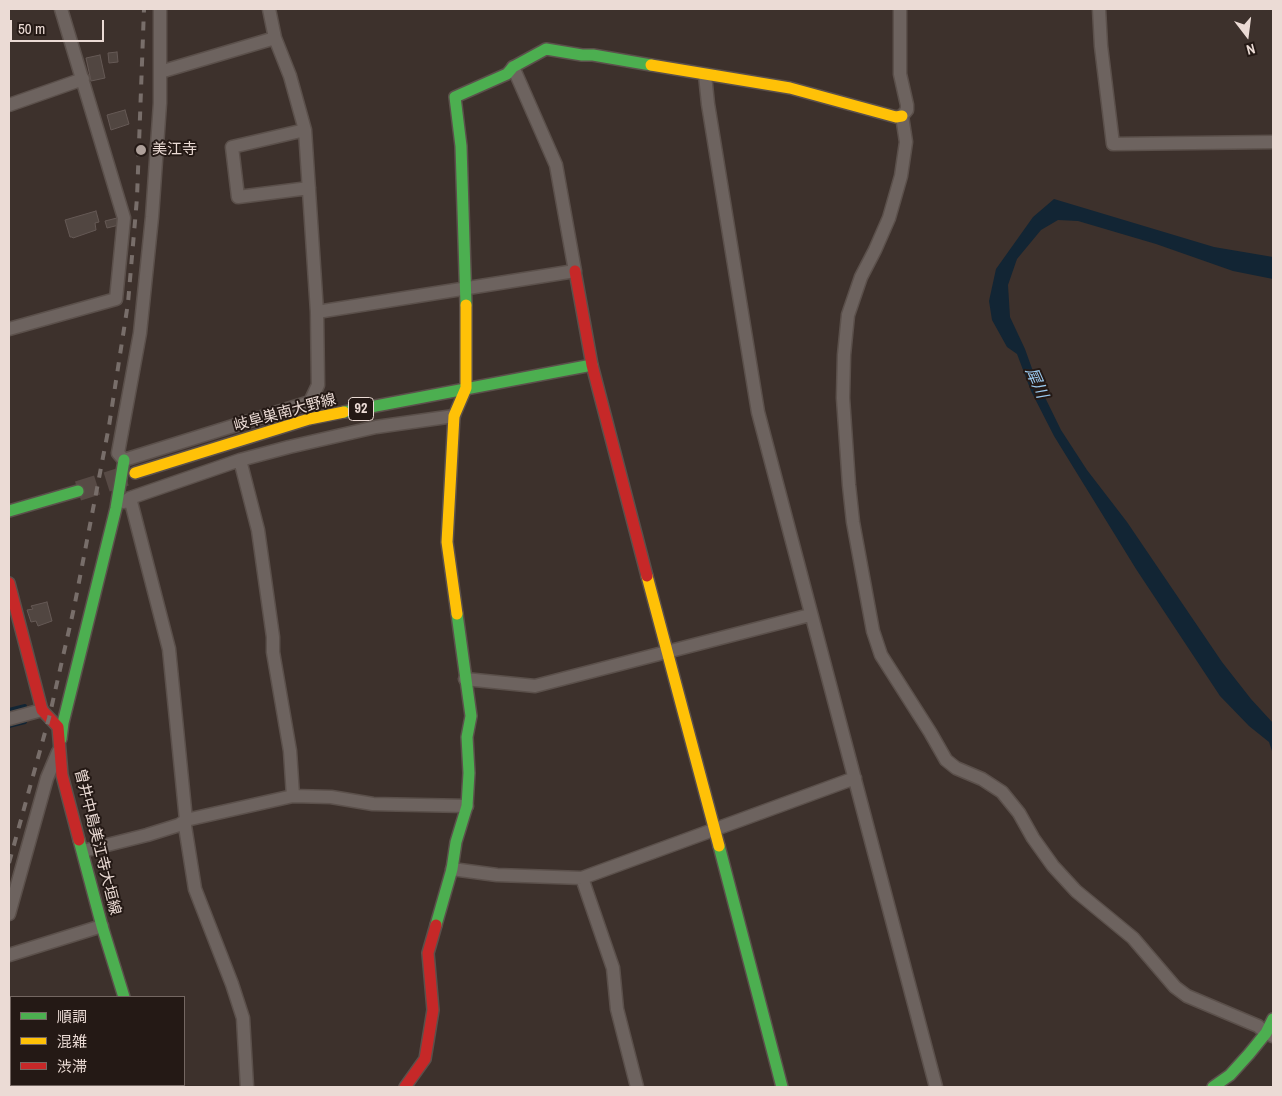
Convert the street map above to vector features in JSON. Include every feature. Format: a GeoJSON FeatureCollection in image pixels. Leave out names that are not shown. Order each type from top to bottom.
{"type":"FeatureCollection","features":[{"type":"Feature","properties":{"kind":"street"},"geometry":{"type":"LineString","coordinates":[[9,328],[116,299],[124,218],[62,9]]}},
{"type":"Feature","properties":{"kind":"street"},"geometry":{"type":"LineString","coordinates":[[124,460],[118,453],[140,333],[152,218],[160,72],[160,9]]}},
{"type":"Feature","properties":{"kind":"street"},"geometry":{"type":"LineString","coordinates":[[124,460],[310,402],[318,385],[317,312],[305,130],[290,76],[275,38],[269,9]]}},
{"type":"Feature","properties":{"kind":"street"},"geometry":{"type":"LineString","coordinates":[[405,1087],[425,1059],[433,1010],[428,953],[452,869],[456,842],[467,806],[469,773],[467,737],[471,716],[447,542],[454,416],[466,388],[466,289],[461,146],[455,97],[507,74],[513,68],[546,49],[563,50],[582,55],[593,54],[705,75],[790,88],[896,117],[902,116],[907,110],[907,105],[900,74],[900,9]]}},
{"type":"Feature","properties":{"kind":"street"},"geometry":{"type":"LineString","coordinates":[[1099,9],[1101,46],[1113,144],[1273,142]]}},
{"type":"Feature","properties":{"kind":"street"},"geometry":{"type":"LineString","coordinates":[[160,72],[275,38]]}},
{"type":"Feature","properties":{"kind":"street"},"geometry":{"type":"LineString","coordinates":[[513,68],[556,165],[592,364],[782,1087]]}},
{"type":"Feature","properties":{"kind":"street"},"geometry":{"type":"LineString","coordinates":[[705,75],[709,114],[758,412],[936,1087]]}},
{"type":"Feature","properties":{"kind":"street"},"geometry":{"type":"LineString","coordinates":[[9,105],[83,79]]}},
{"type":"Feature","properties":{"kind":"street"},"geometry":{"type":"LineString","coordinates":[[902,116],[906,142],[901,176],[876,250],[862,277],[848,315],[844,355],[843,398],[848,485],[873,631],[881,655],[946,760],[956,768],[982,779],[1002,792],[1019,813],[1033,838],[1053,866],[1072,887],[1133,938],[1175,987],[1187,996],[1258,1026],[1270,1028],[1230,1075],[1213,1087]]}},
{"type":"Feature","properties":{"kind":"street"},"geometry":{"type":"LineString","coordinates":[[305,130],[232,147],[238,197],[309,188]]}},
{"type":"Feature","properties":{"kind":"street"},"geometry":{"type":"LineString","coordinates":[[317,312],[575,272]]}},
{"type":"Feature","properties":{"kind":"street","name":"岐阜巣南大野線"},"geometry":{"type":"LineString","coordinates":[[136,473],[309,419],[592,364]]}},
{"type":"Feature","properties":{"kind":"street"},"geometry":{"type":"LineString","coordinates":[[116,508],[130,498],[240,460],[376,428],[454,416]]}},
{"type":"Feature","properties":{"kind":"street"},"geometry":{"type":"LineString","coordinates":[[9,914],[47,778],[60,746],[63,723],[116,508],[124,460]]}},
{"type":"Feature","properties":{"kind":"street"},"geometry":{"type":"LineString","coordinates":[[240,460],[258,530],[273,637],[273,652],[290,751],[293,796]]}},
{"type":"Feature","properties":{"kind":"street"},"geometry":{"type":"LineString","coordinates":[[9,511],[78,491]]}},
{"type":"Feature","properties":{"kind":"street"},"geometry":{"type":"LineString","coordinates":[[130,498],[169,649],[186,820],[185,826],[195,889],[232,984],[243,1018],[247,1087]]}},
{"type":"Feature","properties":{"kind":"street","name":"曽井中島美江寺大垣線"},"geometry":{"type":"LineString","coordinates":[[9,583],[42,710],[58,727],[62,775],[102,926],[124,996]]}},
{"type":"Feature","properties":{"kind":"street"},"geometry":{"type":"LineString","coordinates":[[465,679],[535,686],[810,615]]}},
{"type":"Feature","properties":{"kind":"street"},"geometry":{"type":"LineString","coordinates":[[9,719],[42,710]]}},
{"type":"Feature","properties":{"kind":"street"},"geometry":{"type":"LineString","coordinates":[[452,869],[497,875],[582,878],[855,778]]}},
{"type":"Feature","properties":{"kind":"street"},"geometry":{"type":"LineString","coordinates":[[83,851],[163,830],[182,824],[186,820],[293,796],[331,797],[373,804],[467,806]]}},
{"type":"Feature","properties":{"kind":"street"},"geometry":{"type":"LineString","coordinates":[[582,878],[613,968],[617,1009],[638,1087]]}},
{"type":"Feature","properties":{"kind":"street"},"geometry":{"type":"LineString","coordinates":[[9,955],[102,926]]}},
{"type":"Feature","properties":{"kind":"water","name":"犀川"},"geometry":{"type":"Polygon","coordinates":[[[1054,199],[1214,247],[1273,257],[1273,279],[1233,271],[1156,244],[1078,221],[1058,220],[1041,230],[1017,259],[1008,285],[1010,317],[1025,349],[1035,377],[1061,430],[1087,470],[1127,522],[1222,662],[1273,723],[1273,754],[1269,742],[1249,726],[1220,696],[1136,569],[1054,436],[1031,391],[1017,354],[1007,347],[992,320],[989,301],[996,269],[1033,217],[1054,199]]]}},
{"type":"Feature","properties":{"kind":"building"},"geometry":{"type":"Polygon","coordinates":[[[117,52],[118,62],[109,63],[108,53],[117,52]]]}},
{"type":"Feature","properties":{"kind":"building"},"geometry":{"type":"Polygon","coordinates":[[[100,55],[105,78],[91,81],[86,58],[100,55]]]}},
{"type":"Feature","properties":{"kind":"building"},"geometry":{"type":"Polygon","coordinates":[[[125,110],[129,124],[111,130],[107,115],[125,110]]]}},
{"type":"Feature","properties":{"kind":"building"},"geometry":{"type":"Polygon","coordinates":[[[96,211],[99,222],[95,223],[96,230],[73,238],[70,237],[65,220],[96,211]]]}},
{"type":"Feature","properties":{"kind":"building"},"geometry":{"type":"Polygon","coordinates":[[[117,218],[119,225],[107,228],[105,221],[117,218]]]}},
{"type":"Feature","properties":{"kind":"building"},"geometry":{"type":"Polygon","coordinates":[[[47,602],[52,621],[38,626],[36,621],[31,622],[27,610],[33,609],[31,606],[47,602]]]}},
{"type":"Feature","properties":{"kind":"waterway"},"geometry":{"type":"LineString","coordinates":[[9,710],[25,706]]}},
{"type":"Feature","properties":{"kind":"waterway"},"geometry":{"type":"LineString","coordinates":[[9,726],[25,722]]}},
{"type":"Feature","properties":{"kind":"tunnel"},"geometry":{"type":"LineString","coordinates":[[78,491],[135,473]]}},
{"type":"Feature","properties":{"kind":"railway"},"geometry":{"type":"LineString","coordinates":[[9,863],[49,718],[74,608],[109,426],[128,303],[137,198],[144,9]]}},
{"type":"Feature","properties":{"kind":"traffic: fast"},"geometry":{"type":"LineString","coordinates":[[466,305],[461,146],[455,97],[507,74],[513,67],[546,49],[651,65]]}},
{"type":"Feature","properties":{"kind":"traffic: fast"},"geometry":{"type":"LineString","coordinates":[[344,412],[592,365]]}},
{"type":"Feature","properties":{"kind":"traffic: fast"},"geometry":{"type":"LineString","coordinates":[[61,739],[63,723],[116,508],[124,460]]}},
{"type":"Feature","properties":{"kind":"traffic: fast"},"geometry":{"type":"LineString","coordinates":[[9,511],[78,491]]}},
{"type":"Feature","properties":{"kind":"traffic: fast"},"geometry":{"type":"LineString","coordinates":[[436,925],[452,869],[456,842],[467,806],[469,773],[467,737],[471,716],[457,614]]}},
{"type":"Feature","properties":{"kind":"traffic: fast"},"geometry":{"type":"LineString","coordinates":[[79,840],[102,926],[124,996]]}},
{"type":"Feature","properties":{"kind":"traffic: fast"},"geometry":{"type":"LineString","coordinates":[[719,846],[782,1087]]}},
{"type":"Feature","properties":{"kind":"traffic: fast"},"geometry":{"type":"LineString","coordinates":[[1213,1087],[1230,1075],[1249,1054],[1266,1033],[1273,1019]]}},
{"type":"Feature","properties":{"kind":"traffic: slow"},"geometry":{"type":"LineString","coordinates":[[651,65],[790,88],[896,117],[902,116]]}},
{"type":"Feature","properties":{"kind":"traffic: slow"},"geometry":{"type":"LineString","coordinates":[[457,614],[447,542],[454,416],[466,388],[466,305]]}},
{"type":"Feature","properties":{"kind":"traffic: slow"},"geometry":{"type":"LineString","coordinates":[[135,473],[309,419],[344,412]]}},
{"type":"Feature","properties":{"kind":"traffic: slow"},"geometry":{"type":"LineString","coordinates":[[647,576],[719,846]]}},
{"type":"Feature","properties":{"kind":"traffic: jam"},"geometry":{"type":"LineString","coordinates":[[575,271],[592,365],[647,576]]}},
{"type":"Feature","properties":{"kind":"traffic: jam"},"geometry":{"type":"LineString","coordinates":[[9,583],[42,710],[58,727],[62,775],[79,840]]}},
{"type":"Feature","properties":{"kind":"traffic: jam"},"geometry":{"type":"LineString","coordinates":[[405,1087],[425,1059],[433,1010],[428,953],[436,925]]}},
{"type":"Feature","properties":{"kind":"place","name":"美江寺"},"geometry":{"type":"Point","coordinates":[141,150]}}]}
